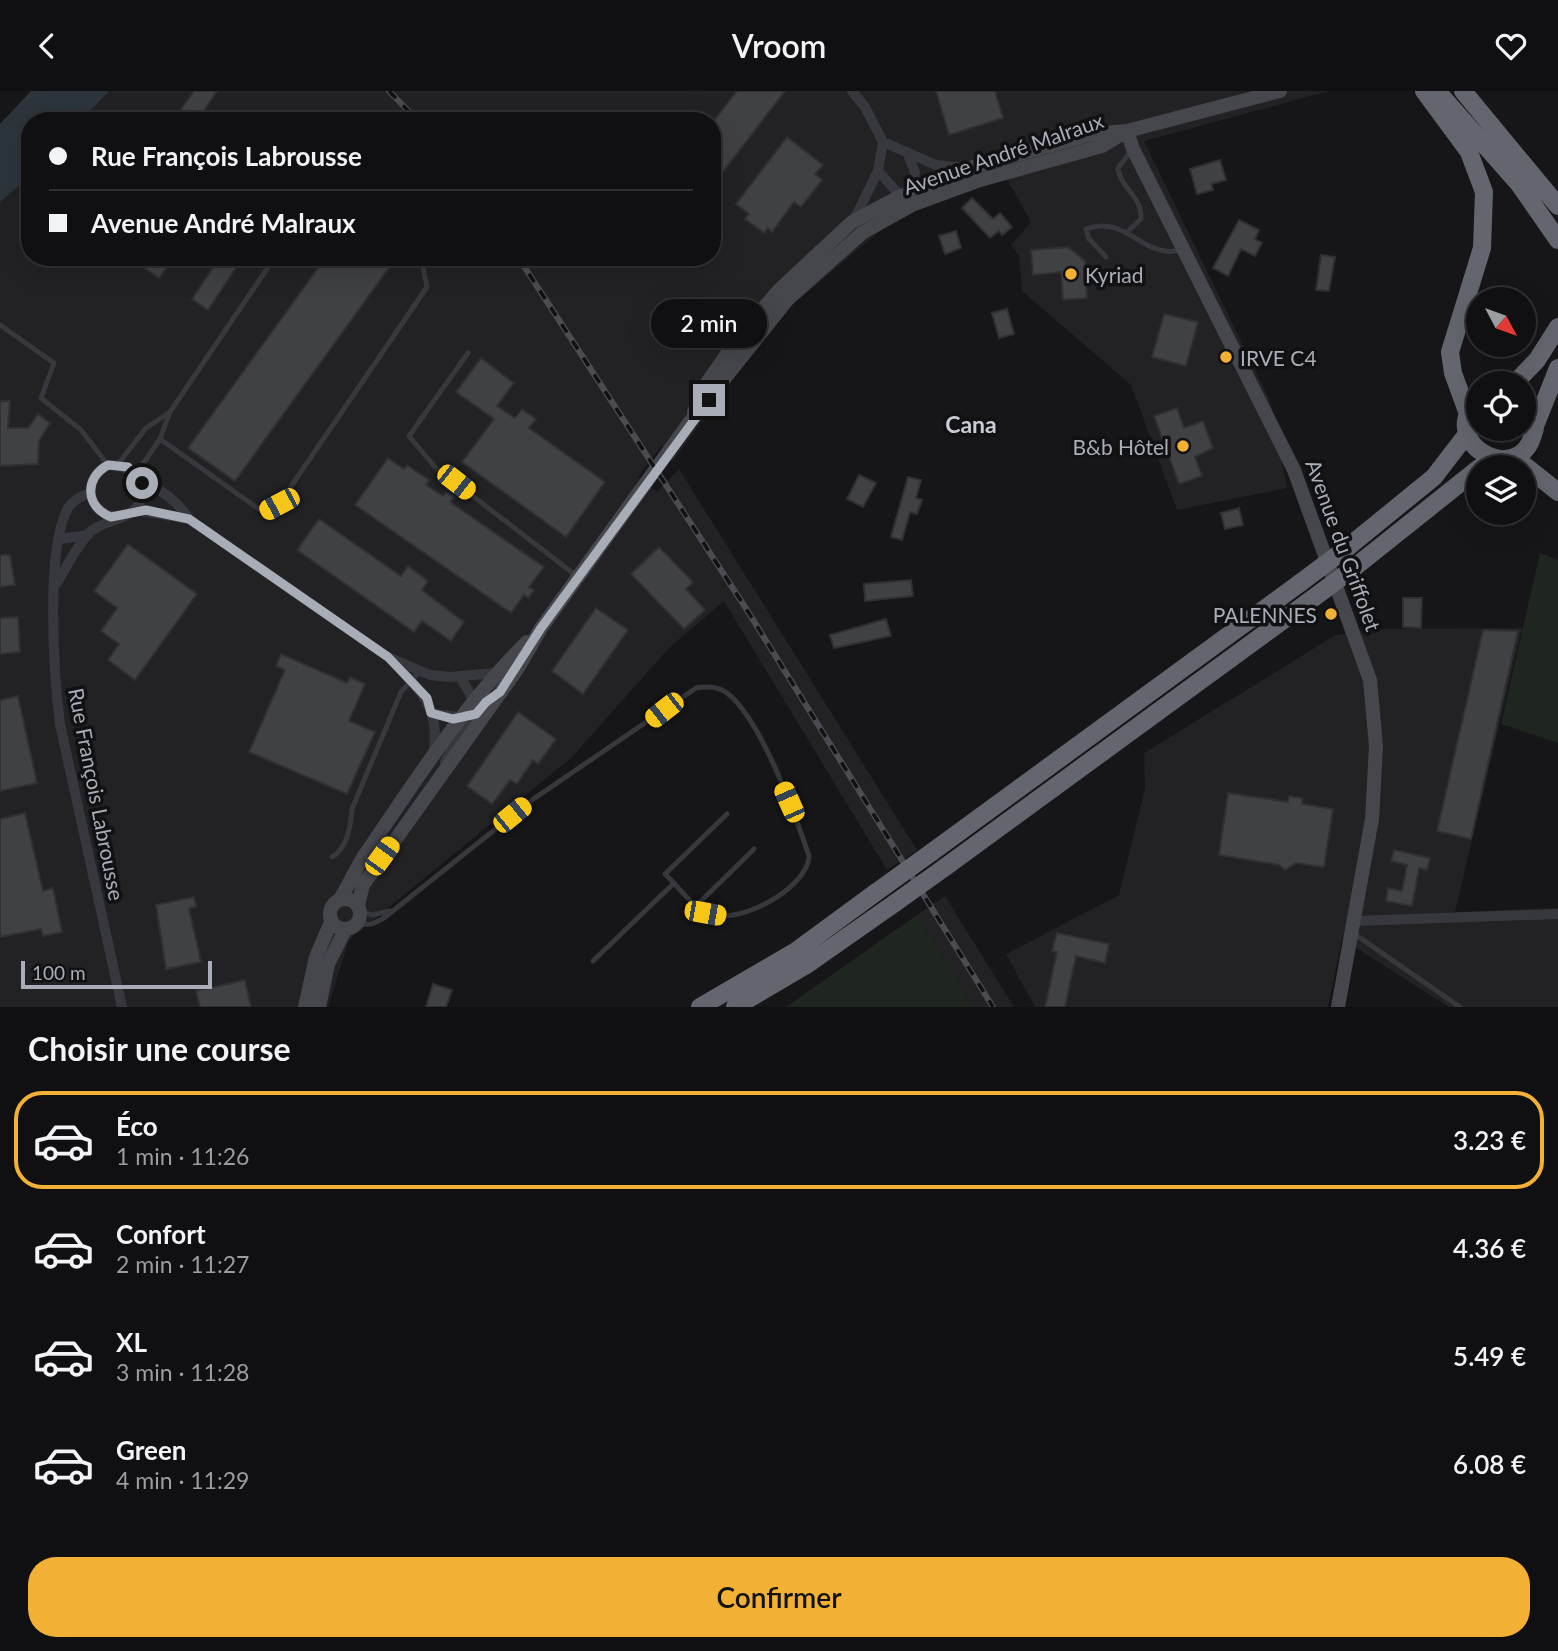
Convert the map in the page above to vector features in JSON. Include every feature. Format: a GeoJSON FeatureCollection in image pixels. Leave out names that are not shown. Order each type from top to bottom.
{"type":"FeatureCollection","features":[{"type":"Feature","properties":{"kind":"highway"},"geometry":{"type":"LineString","coordinates":[[1424,91],[1469,152],[1484,192],[1484,232],[1478,268],[1450,352],[1453,373],[1466,409]]}},
{"type":"Feature","properties":{"kind":"highway"},"geometry":{"type":"LineString","coordinates":[[1437,91],[1519,184],[1558,240]]}},
{"type":"Feature","properties":{"kind":"highway"},"geometry":{"type":"LineString","coordinates":[[1463,91],[1558,206]]}},
{"type":"Feature","properties":{"kind":"highway"},"geometry":{"type":"LineString","coordinates":[[1527,371],[1558,327]]}},
{"type":"Feature","properties":{"kind":"highway"},"geometry":{"type":"LineString","coordinates":[[1536,423],[1558,368]]}},
{"type":"Feature","properties":{"kind":"highway"},"geometry":{"type":"LineString","coordinates":[[700,1007],[796,951],[1300,583],[1434,477],[1466,435]]}},
{"type":"Feature","properties":{"kind":"highway"},"geometry":{"type":"LineString","coordinates":[[1517,455],[1527,448],[1530,441]]}},
{"type":"Feature","properties":{"kind":"highway"},"geometry":{"type":"LineString","coordinates":[[1536,474],[1558,492]]}},
{"type":"Feature","properties":{"kind":"highway"},"geometry":{"type":"LineString","coordinates":[[735,1007],[808,964],[944,868],[1308,602],[1466,480]]}},
{"type":"Feature","properties":{"kind":"street"},"geometry":{"type":"LineString","coordinates":[[852,91],[865,107],[883,142],[878,171],[852,222]]}},
{"type":"Feature","properties":{"kind":"street","name":"Avenue André Malraux"},"geometry":{"type":"LineString","coordinates":[[689,423],[702,390],[741,334],[779,290],[852,222],[970,168],[1092,134],[1127,131],[1280,91]]}},
{"type":"Feature","properties":{"kind":"street","name":"Avenue André Malraux"},"geometry":{"type":"LineString","coordinates":[[318,1007],[328,964],[355,918],[363,885],[500,692],[541,628],[689,423],[788,299],[862,233],[908,197],[1102,146],[1127,131]]}},
{"type":"Feature","properties":{"kind":"street","name":"Avenue du Griffolet"},"geometry":{"type":"LineString","coordinates":[[1127,131],[1133,149],[1294,470],[1370,680],[1376,772],[1372,819],[1338,1007]]}},
{"type":"Feature","properties":{"kind":"street"},"geometry":{"type":"LineString","coordinates":[[883,142],[936,165],[970,168]]}},
{"type":"Feature","properties":{"kind":"street"},"geometry":{"type":"LineString","coordinates":[[878,171],[908,197],[915,172],[907,152]]}},
{"type":"Feature","properties":{"kind":"street"},"geometry":{"type":"LineString","coordinates":[[113,465],[154,486],[182,507],[189,519],[388,657],[429,675],[495,673]]}},
{"type":"Feature","properties":{"kind":"street","name":"Rue François Labrousse"},"geometry":{"type":"LineString","coordinates":[[113,465],[94,476],[90,493],[79,496],[68,508],[60,539],[55,586],[55,680],[60,724],[122,1007]]}},
{"type":"Feature","properties":{"kind":"street"},"geometry":{"type":"LineString","coordinates":[[60,539],[88,535],[135,510],[140,502],[139,478]]}},
{"type":"Feature","properties":{"kind":"street"},"geometry":{"type":"LineString","coordinates":[[90,493],[96,508],[103,514],[120,517]]}},
{"type":"Feature","properties":{"kind":"street"},"geometry":{"type":"LineString","coordinates":[[135,510],[189,519]]}},
{"type":"Feature","properties":{"kind":"street"},"geometry":{"type":"LineString","coordinates":[[55,586],[88,535]]}},
{"type":"Feature","properties":{"kind":"street","name":"Avenue André Malraux"},"geometry":{"type":"LineString","coordinates":[[438,778],[471,711],[495,673],[541,628]]}},
{"type":"Feature","properties":{"kind":"street"},"geometry":{"type":"LineString","coordinates":[[388,657],[427,698],[434,746],[432,759]]}},
{"type":"Feature","properties":{"kind":"street"},"geometry":{"type":"LineString","coordinates":[[431,713],[471,711],[460,676]]}},
{"type":"Feature","properties":{"kind":"street","name":"Avenue André Malraux"},"geometry":{"type":"LineString","coordinates":[[331,922],[331,914],[356,869],[432,759],[471,711],[500,692]]}},
{"type":"Feature","properties":{"kind":"street"},"geometry":{"type":"LineString","coordinates":[[304,1007],[316,957],[331,922],[355,918],[348,898],[340,898]]}},
{"type":"Feature","properties":{"kind":"street"},"geometry":{"type":"LineString","coordinates":[[1354,927],[1558,914]]}},
{"type":"Feature","properties":{"kind":"lane"},"geometry":{"type":"LineString","coordinates":[[1127,232],[1141,219],[1142,212],[1140,203],[1119,175],[1118,168],[1133,149]]}},
{"type":"Feature","properties":{"kind":"lane"},"geometry":{"type":"LineString","coordinates":[[1106,257],[1089,239],[1086,229],[1107,224],[1127,232],[1151,247],[1175,252],[1185,249]]}},
{"type":"Feature","properties":{"kind":"lane"},"geometry":{"type":"LineString","coordinates":[[139,478],[160,439],[170,412],[269,266]]}},
{"type":"Feature","properties":{"kind":"lane"},"geometry":{"type":"LineString","coordinates":[[160,439],[263,512],[279,504],[426,287],[422,266]]}},
{"type":"Feature","properties":{"kind":"lane"},"geometry":{"type":"LineString","coordinates":[[0,324],[54,363],[41,398],[81,430],[113,465],[146,428],[170,412]]}},
{"type":"Feature","properties":{"kind":"lane"},"geometry":{"type":"LineString","coordinates":[[468,353],[410,436],[435,467],[578,577]]}},
{"type":"Feature","properties":{"kind":"lane"},"geometry":{"type":"LineString","coordinates":[[332,857],[340,852],[352,825],[352,809],[401,692],[420,671]]}},
{"type":"Feature","properties":{"kind":"lane"},"geometry":{"type":"LineString","coordinates":[[355,918],[372,924],[576,767],[624,740],[684,695],[709,686],[725,691],[738,704],[767,752],[809,856],[808,867],[793,887],[752,909],[727,916],[705,913],[665,874],[727,814]]}},
{"type":"Feature","properties":{"kind":"lane"},"geometry":{"type":"LineString","coordinates":[[697,905],[754,849]]}},
{"type":"Feature","properties":{"kind":"lane"},"geometry":{"type":"LineString","coordinates":[[593,961],[674,883]]}},
{"type":"Feature","properties":{"kind":"lane"},"geometry":{"type":"LineString","coordinates":[[355,918],[393,910]]}},
{"type":"Feature","properties":{"kind":"lane"},"geometry":{"type":"LineString","coordinates":[[1354,927],[1374,951],[1460,1007]]}},
{"type":"Feature","properties":{"kind":"shaded area"},"geometry":{"type":"Polygon","coordinates":[[[31,91],[109,91],[89,112],[21,112],[21,184],[0,202],[0,124],[31,91]]]}},
{"type":"Feature","properties":{"kind":"shaded area"},"geometry":{"type":"Polygon","coordinates":[[[109,91],[1329,91],[1144,141],[1271,403],[1287,488],[1177,510],[1131,385],[1022,291],[1019,256],[1011,245],[1031,222],[1007,179],[925,206],[881,230],[779,316],[672,462],[662,445],[638,477],[657,492],[679,469],[917,850],[887,870],[724,601],[670,647],[572,757],[349,940],[328,1007],[0,1007],[0,202],[21,184],[21,266],[721,266],[721,112],[89,112],[109,91]]]}},
{"type":"Feature","properties":{"kind":"shaded area"},"geometry":{"type":"Polygon","coordinates":[[[1540,553],[1558,560],[1558,743],[1501,724],[1540,553]]]}},
{"type":"Feature","properties":{"kind":"shaded area"},"geometry":{"type":"Polygon","coordinates":[[[1522,628],[1455,912],[1558,908],[1558,1007],[1449,1007],[1342,939],[1328,1007],[1035,1007],[1006,954],[1119,895],[1145,788],[1144,753],[1334,636],[1369,629],[1522,628]]]}},
{"type":"Feature","properties":{"kind":"shaded area"},"geometry":{"type":"Polygon","coordinates":[[[945,896],[1014,1007],[974,1007],[917,915],[945,896]]]}},
{"type":"Feature","properties":{"kind":"shaded area"},"geometry":{"type":"Polygon","coordinates":[[[917,915],[974,1007],[786,1007],[917,915]]]}},
{"type":"Feature","properties":{"kind":"building"},"geometry":{"type":"Polygon","coordinates":[[[194,91],[217,91],[203,112],[179,112],[194,91]]]}},
{"type":"Feature","properties":{"kind":"building"},"geometry":{"type":"Polygon","coordinates":[[[737,91],[785,91],[721,174],[721,112],[737,91]]]}},
{"type":"Feature","properties":{"kind":"building"},"geometry":{"type":"Polygon","coordinates":[[[936,91],[995,91],[1003,118],[949,135],[936,91]]]}},
{"type":"Feature","properties":{"kind":"building"},"geometry":{"type":"Polygon","coordinates":[[[787,137],[823,165],[815,174],[822,180],[801,207],[794,202],[772,232],[768,228],[764,233],[745,219],[749,214],[736,204],[787,137]]]}},
{"type":"Feature","properties":{"kind":"building"},"geometry":{"type":"Polygon","coordinates":[[[1220,160],[1226,180],[1211,184],[1213,190],[1197,194],[1190,169],[1220,160]]]}},
{"type":"Feature","properties":{"kind":"building"},"geometry":{"type":"Polygon","coordinates":[[[972,198],[993,219],[1000,213],[1012,227],[1002,235],[999,231],[990,238],[962,208],[972,198]]]}},
{"type":"Feature","properties":{"kind":"building"},"geometry":{"type":"Polygon","coordinates":[[[1239,220],[1259,230],[1255,239],[1262,243],[1255,256],[1241,249],[1228,276],[1213,268],[1239,220]]]}},
{"type":"Feature","properties":{"kind":"building"},"geometry":{"type":"Polygon","coordinates":[[[956,231],[961,248],[945,254],[939,236],[956,231]]]}},
{"type":"Feature","properties":{"kind":"building","name":"Kyriad"},"geometry":{"type":"Polygon","coordinates":[[[1068,247],[1085,261],[1087,298],[1063,300],[1061,272],[1033,275],[1031,250],[1068,247]]]}},
{"type":"Feature","properties":{"kind":"building"},"geometry":{"type":"Polygon","coordinates":[[[1321,255],[1335,257],[1329,291],[1316,290],[1321,255]]]}},
{"type":"Feature","properties":{"kind":"building"},"geometry":{"type":"Polygon","coordinates":[[[144,266],[168,266],[159,278],[144,266]]]}},
{"type":"Feature","properties":{"kind":"building"},"geometry":{"type":"Polygon","coordinates":[[[214,266],[237,266],[208,310],[192,299],[214,266]]]}},
{"type":"Feature","properties":{"kind":"building"},"geometry":{"type":"Polygon","coordinates":[[[319,266],[390,266],[235,481],[188,448],[319,266]]]}},
{"type":"Feature","properties":{"kind":"building"},"geometry":{"type":"Polygon","coordinates":[[[1007,309],[1014,334],[999,338],[992,313],[1007,309]]]}},
{"type":"Feature","properties":{"kind":"building"},"geometry":{"type":"Polygon","coordinates":[[[1164,314],[1198,322],[1186,366],[1152,357],[1164,314]]]}},
{"type":"Feature","properties":{"kind":"building"},"geometry":{"type":"Polygon","coordinates":[[[481,358],[514,383],[497,406],[515,418],[522,409],[536,419],[529,428],[605,482],[566,537],[462,462],[494,419],[456,392],[481,358]]]}},
{"type":"Feature","properties":{"kind":"building"},"geometry":{"type":"Polygon","coordinates":[[[0,401],[10,401],[8,428],[28,428],[38,414],[50,423],[39,441],[38,464],[0,466],[0,401]]]}},
{"type":"Feature","properties":{"kind":"building"},"geometry":{"type":"Polygon","coordinates":[[[1177,408],[1184,428],[1203,421],[1213,448],[1195,457],[1202,476],[1179,484],[1154,416],[1177,408]]]}},
{"type":"Feature","properties":{"kind":"building"},"geometry":{"type":"Polygon","coordinates":[[[388,458],[404,469],[407,465],[429,480],[426,485],[443,496],[446,492],[454,497],[450,502],[544,567],[529,587],[534,590],[528,598],[524,595],[511,613],[355,505],[388,458]]]}},
{"type":"Feature","properties":{"kind":"building"},"geometry":{"type":"Polygon","coordinates":[[[859,475],[876,483],[863,507],[847,499],[859,475]]]}},
{"type":"Feature","properties":{"kind":"building"},"geometry":{"type":"Polygon","coordinates":[[[908,477],[921,480],[916,498],[922,500],[917,514],[910,512],[902,540],[891,537],[908,477]]]}},
{"type":"Feature","properties":{"kind":"building"},"geometry":{"type":"Polygon","coordinates":[[[1239,508],[1243,525],[1225,529],[1221,513],[1239,508]]]}},
{"type":"Feature","properties":{"kind":"building"},"geometry":{"type":"Polygon","coordinates":[[[319,519],[401,576],[408,566],[428,581],[422,590],[464,622],[451,641],[422,621],[414,632],[297,550],[319,519]]]}},
{"type":"Feature","properties":{"kind":"building"},"geometry":{"type":"Polygon","coordinates":[[[128,544],[197,594],[135,680],[108,660],[119,644],[101,631],[117,608],[94,591],[128,544]]]}},
{"type":"Feature","properties":{"kind":"building"},"geometry":{"type":"Polygon","coordinates":[[[659,547],[693,582],[686,589],[705,610],[684,629],[631,574],[659,547]]]}},
{"type":"Feature","properties":{"kind":"building"},"geometry":{"type":"Polygon","coordinates":[[[0,555],[10,555],[15,585],[0,587],[0,555]]]}},
{"type":"Feature","properties":{"kind":"building"},"geometry":{"type":"Polygon","coordinates":[[[911,580],[913,596],[865,601],[864,584],[911,580]]]}},
{"type":"Feature","properties":{"kind":"building"},"geometry":{"type":"Polygon","coordinates":[[[1403,598],[1422,598],[1421,628],[1403,627],[1403,598]]]}},
{"type":"Feature","properties":{"kind":"building"},"geometry":{"type":"Polygon","coordinates":[[[596,608],[628,630],[583,694],[552,671],[596,608]]]}},
{"type":"Feature","properties":{"kind":"building"},"geometry":{"type":"Polygon","coordinates":[[[18,617],[20,652],[0,654],[0,618],[18,617]]]}},
{"type":"Feature","properties":{"kind":"building"},"geometry":{"type":"Polygon","coordinates":[[[886,619],[891,636],[834,648],[830,635],[886,619]]]}},
{"type":"Feature","properties":{"kind":"building"},"geometry":{"type":"Polygon","coordinates":[[[1483,630],[1518,631],[1471,839],[1437,831],[1483,630]]]}},
{"type":"Feature","properties":{"kind":"building"},"geometry":{"type":"Polygon","coordinates":[[[281,654],[347,683],[350,677],[365,684],[349,721],[375,732],[347,794],[249,752],[285,670],[276,666],[281,654]]]}},
{"type":"Feature","properties":{"kind":"building"},"geometry":{"type":"Polygon","coordinates":[[[18,696],[37,783],[0,791],[0,700],[18,696]]]}},
{"type":"Feature","properties":{"kind":"building"},"geometry":{"type":"Polygon","coordinates":[[[518,712],[556,739],[538,764],[533,760],[517,784],[510,780],[492,804],[467,786],[518,712]]]}},
{"type":"Feature","properties":{"kind":"building"},"geometry":{"type":"Polygon","coordinates":[[[1228,793],[1288,802],[1289,796],[1302,798],[1302,804],[1333,809],[1324,867],[1296,863],[1285,870],[1279,865],[1219,855],[1228,793]]]}},
{"type":"Feature","properties":{"kind":"building"},"geometry":{"type":"Polygon","coordinates":[[[25,813],[43,891],[53,888],[62,932],[43,936],[41,929],[0,937],[0,819],[25,813]]]}},
{"type":"Feature","properties":{"kind":"building"},"geometry":{"type":"Polygon","coordinates":[[[1394,850],[1430,858],[1427,870],[1419,868],[1412,906],[1386,901],[1388,888],[1402,891],[1407,865],[1391,861],[1394,850]]]}},
{"type":"Feature","properties":{"kind":"building"},"geometry":{"type":"Polygon","coordinates":[[[194,897],[196,907],[189,908],[201,962],[166,969],[156,905],[194,897]]]}},
{"type":"Feature","properties":{"kind":"building"},"geometry":{"type":"Polygon","coordinates":[[[1057,933],[1109,944],[1105,963],[1076,956],[1065,1007],[1045,1007],[1057,952],[1052,951],[1057,933]]]}},
{"type":"Feature","properties":{"kind":"building"},"geometry":{"type":"Polygon","coordinates":[[[245,980],[251,1007],[200,1007],[196,991],[245,980]]]}},
{"type":"Feature","properties":{"kind":"building"},"geometry":{"type":"Polygon","coordinates":[[[433,984],[452,990],[446,1007],[426,1007],[433,984]]]}},
{"type":"Feature","properties":{"kind":"railway"},"geometry":{"type":"LineString","coordinates":[[389,91],[409,112]]}},
{"type":"Feature","properties":{"kind":"railway"},"geometry":{"type":"LineString","coordinates":[[524,266],[747,610],[993,1007]]}},
{"type":"Feature","properties":{"kind":"place","name":"Kyriad"},"geometry":{"type":"Point","coordinates":[1071,274]}},
{"type":"Feature","properties":{"kind":"place","name":"IRVE C4"},"geometry":{"type":"Point","coordinates":[1226,357]}},
{"type":"Feature","properties":{"kind":"place","name":"B&b Hôtel"},"geometry":{"type":"Point","coordinates":[1183,446]}},
{"type":"Feature","properties":{"kind":"place","name":"PALENNES"},"geometry":{"type":"Point","coordinates":[1331,614]}},
{"type":"Feature","properties":{"kind":"district","name":"Cana"},"geometry":{"type":"Point","coordinates":[971,424]}},
{"type":"Feature","properties":{"kind":"route"},"geometry":{"type":"LineString","coordinates":[[142,483],[128,467],[108,465],[94,476],[90,484],[92,501],[103,514],[111,517],[128,515],[135,510],[146,510],[189,519],[388,657],[427,698],[431,713],[453,719],[463,718],[476,714],[500,692],[518,668],[541,628],[689,423],[709,400]]}}]}
